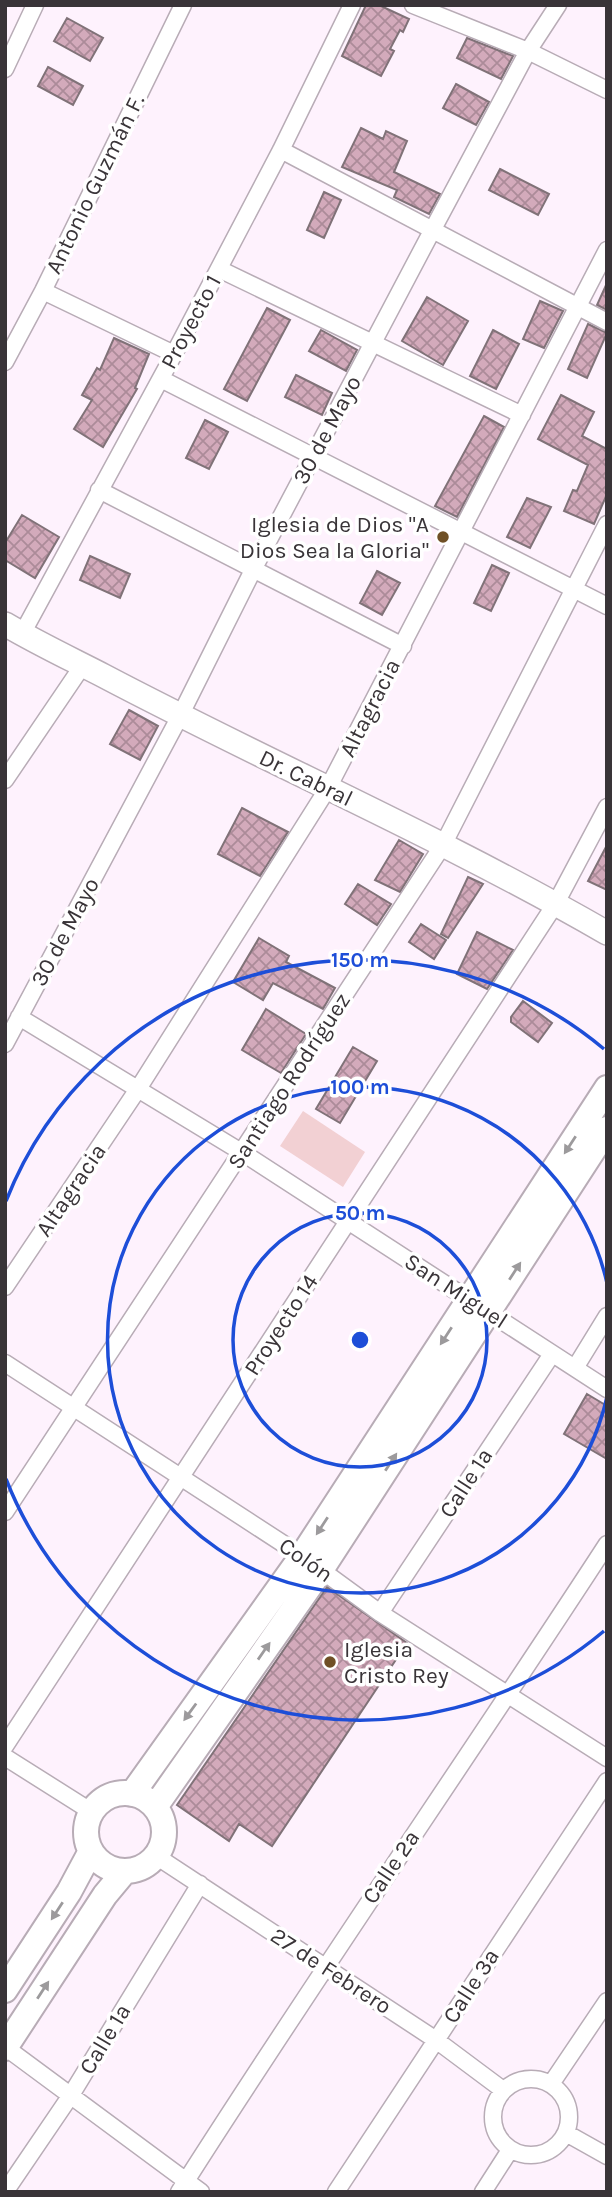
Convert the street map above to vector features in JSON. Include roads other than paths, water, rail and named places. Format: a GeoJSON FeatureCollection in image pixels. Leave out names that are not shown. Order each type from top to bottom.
{"type":"FeatureCollection","features":[{"type":"Feature","properties":{"kind":"main road"},"geometry":{"type":"LineString","coordinates":[[155,1807],[478,1306],[607,1088]]}},
{"type":"Feature","properties":{"kind":"main road"},"geometry":{"type":"LineString","coordinates":[[478,1306],[607,1129]]}},
{"type":"Feature","properties":{"kind":"main road"},"geometry":{"type":"LineString","coordinates":[[132,1794],[312,1563]]}},
{"type":"Feature","properties":{"kind":"main road"},"geometry":{"type":"LineString","coordinates":[[117,1794],[132,1794],[144,1798],[155,1807],[163,1822],[163,1839],[156,1856],[142,1867],[125,1871],[111,1869],[99,1862],[90,1852],[86,1832],[92,1812],[102,1800],[117,1794]]}},
{"type":"Feature","properties":{"kind":"main road"},"geometry":{"type":"LineString","coordinates":[[5,1990],[69,1892],[90,1852]]}},
{"type":"Feature","properties":{"kind":"main road"},"geometry":{"type":"LineString","coordinates":[[5,2047],[105,1895],[125,1871]]}},
{"type":"Feature","properties":{"kind":"street"},"geometry":{"type":"LineString","coordinates":[[5,69],[35,5]]}},
{"type":"Feature","properties":{"kind":"street","name":"Antonio Guzmán F."},"geometry":{"type":"LineString","coordinates":[[5,362],[43,291],[183,5]]}},
{"type":"Feature","properties":{"kind":"street","name":"Proyecto 1"},"geometry":{"type":"LineString","coordinates":[[14,629],[99,490],[161,379],[281,150],[352,5]]}},
{"type":"Feature","properties":{"kind":"street"},"geometry":{"type":"LineString","coordinates":[[413,5],[528,51],[607,90]]}},
{"type":"Feature","properties":{"kind":"street","name":"30 de Mayo"},"geometry":{"type":"LineString","coordinates":[[5,1044],[180,716],[254,568],[433,229],[528,51],[558,5]]}},
{"type":"Feature","properties":{"kind":"street"},"geometry":{"type":"LineString","coordinates":[[281,150],[607,322]]}},
{"type":"Feature","properties":{"kind":"street","name":"Altagracia"},"geometry":{"type":"LineString","coordinates":[[5,1287],[138,1089],[328,788],[607,250]]}},
{"type":"Feature","properties":{"kind":"street"},"geometry":{"type":"LineString","coordinates":[[219,269],[522,415]]}},
{"type":"Feature","properties":{"kind":"street"},"geometry":{"type":"LineString","coordinates":[[43,291],[174,354]]}},
{"type":"Feature","properties":{"kind":"street"},"geometry":{"type":"LineString","coordinates":[[161,379],[607,606]]}},
{"type":"Feature","properties":{"kind":"street"},"geometry":{"type":"LineString","coordinates":[[99,490],[403,646]]}},
{"type":"Feature","properties":{"kind":"street","name":"Santiago Rodríguez"},"geometry":{"type":"LineString","coordinates":[[5,1512],[443,845],[607,524]]}},
{"type":"Feature","properties":{"kind":"street","name":"Dr. Cabral"},"geometry":{"type":"LineString","coordinates":[[14,629],[180,716],[443,845],[607,933]]}},
{"type":"Feature","properties":{"kind":"street"},"geometry":{"type":"LineString","coordinates":[[5,780],[83,665]]}},
{"type":"Feature","properties":{"kind":"street","name":"Proyecto 14"},"geometry":{"type":"LineString","coordinates":[[5,1746],[555,903],[607,807]]}},
{"type":"Feature","properties":{"kind":"street","name":"San Miguel"},"geometry":{"type":"LineString","coordinates":[[19,1017],[243,1153],[607,1389]]}},
{"type":"Feature","properties":{"kind":"street"},"geometry":{"type":"LineString","coordinates":[[575,1368],[607,1316]]}},
{"type":"Feature","properties":{"kind":"street","name":"Calle 1ª"},"geometry":{"type":"LineString","coordinates":[[380,1613],[552,1354]]}},
{"type":"Feature","properties":{"kind":"street","name":"Colón"},"geometry":{"type":"LineString","coordinates":[[5,1363],[312,1563],[380,1613],[607,1758]]}},
{"type":"Feature","properties":{"kind":"street","name":"Calle 2ª"},"geometry":{"type":"LineString","coordinates":[[182,2186],[324,1966],[607,1544]]}},
{"type":"Feature","properties":{"kind":"street"},"geometry":{"type":"LineString","coordinates":[[5,1758],[92,1812]]}},
{"type":"Feature","properties":{"kind":"street","name":"Calle 3ª"},"geometry":{"type":"LineString","coordinates":[[336,2192],[607,1781]]}},
{"type":"Feature","properties":{"kind":"street","name":"27 de Febrero"},"geometry":{"type":"LineString","coordinates":[[156,1856],[436,2040],[503,2090]]}},
{"type":"Feature","properties":{"kind":"street","name":"Calle 1ª"},"geometry":{"type":"LineString","coordinates":[[5,2192],[71,2095],[200,1884]]}},
{"type":"Feature","properties":{"kind":"street"},"geometry":{"type":"LineString","coordinates":[[551,2084],[607,2001]]}},
{"type":"Feature","properties":{"kind":"street"},"geometry":{"type":"LineString","coordinates":[[5,2047],[71,2095],[182,2186],[201,2192]]}},
{"type":"Feature","properties":{"kind":"street"},"geometry":{"type":"LineString","coordinates":[[526,2079],[539,2079],[551,2084],[562,2094],[568,2106],[569,2120],[566,2133],[556,2147],[542,2155],[525,2156],[510,2150],[498,2138],[492,2122],[494,2105],[503,2090],[526,2079]]}},
{"type":"Feature","properties":{"kind":"street"},"geometry":{"type":"LineString","coordinates":[[566,2133],[607,2156]]}},
{"type":"Feature","properties":{"kind":"street"},"geometry":{"type":"LineString","coordinates":[[483,2192],[510,2150]]}},
{"type":"Feature","properties":{"kind":"place","name":"Iglesia de Dios \"A Dios Sea la Gloria\""},"geometry":{"type":"Point","coordinates":[443,537]}},
{"type":"Feature","properties":{"kind":"place","name":"Iglesia Cristo Rey"},"geometry":{"type":"Point","coordinates":[330,1662]}}]}
